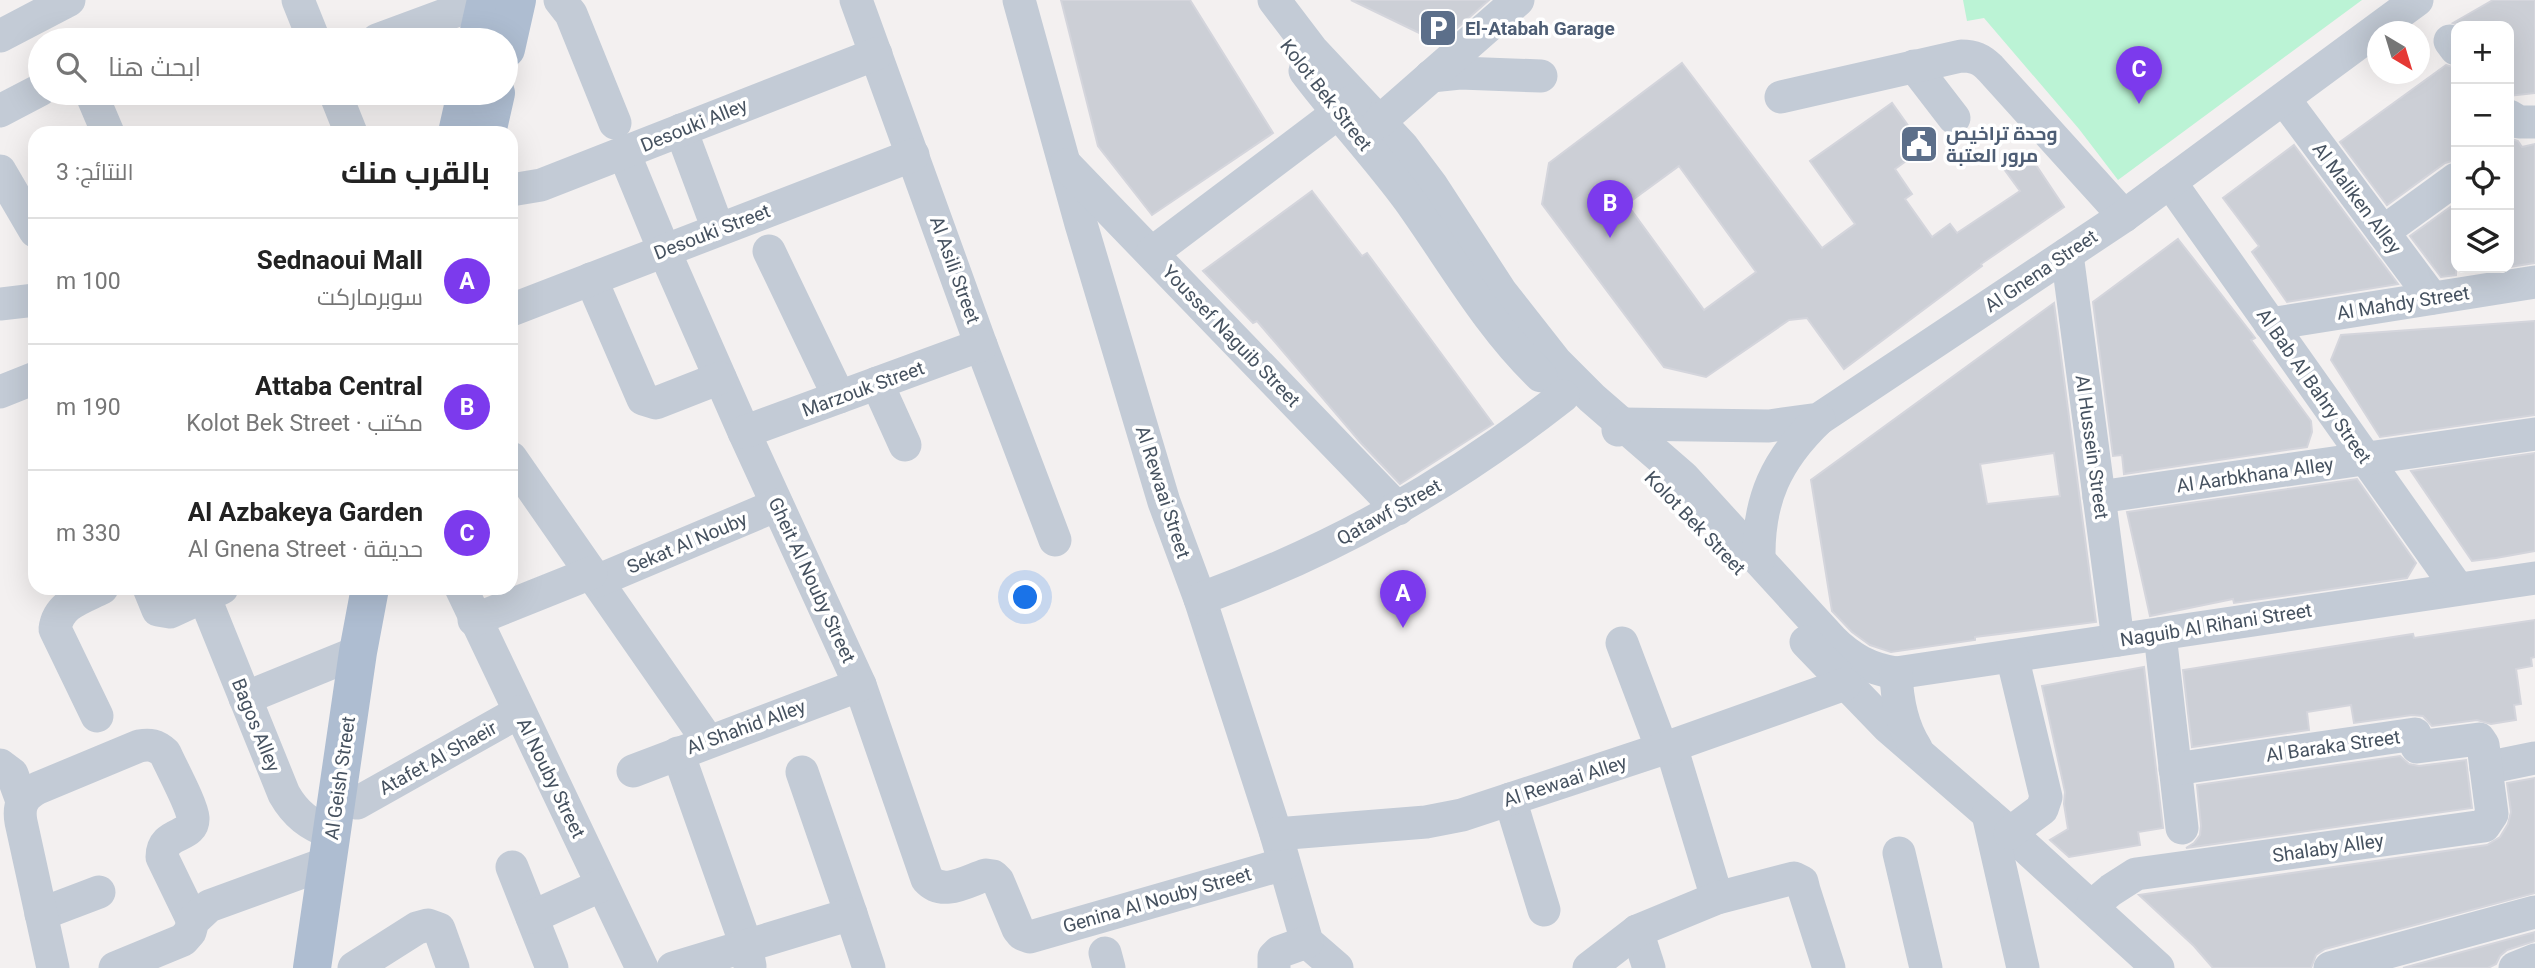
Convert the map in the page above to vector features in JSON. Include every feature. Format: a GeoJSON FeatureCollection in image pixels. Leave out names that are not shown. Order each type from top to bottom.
{"type":"FeatureCollection","features":[{"type":"Feature","properties":{"kind":"main road"},"geometry":{"type":"LineString","coordinates":[[480,28],[486,0]]}},
{"type":"Feature","properties":{"kind":"main road"},"geometry":{"type":"LineString","coordinates":[[511,28],[517,0]]}},
{"type":"Feature","properties":{"kind":"main road"},"geometry":{"type":"LineString","coordinates":[[459,126],[463,105]]}},
{"type":"Feature","properties":{"kind":"main road"},"geometry":{"type":"LineString","coordinates":[[489,126],[493,105]]}},
{"type":"Feature","properties":{"kind":"main road","name":"Al Geish Street"},"geometry":{"type":"LineString","coordinates":[[312,968],[369,595]]}},
{"type":"Feature","properties":{"kind":"main road","name":"Al Geish Street"},"geometry":{"type":"LineString","coordinates":[[334,968],[370,708],[389,595]]}},
{"type":"Feature","properties":{"kind":"street"},"geometry":{"type":"LineString","coordinates":[[0,36],[69,0]]}},
{"type":"Feature","properties":{"kind":"street"},"geometry":{"type":"LineString","coordinates":[[298,0],[309,28]]}},
{"type":"Feature","properties":{"kind":"street"},"geometry":{"type":"LineString","coordinates":[[410,28],[486,0]]}},
{"type":"Feature","properties":{"kind":"street","name":"Gheit Al Nouby Street"},"geometry":{"type":"LineString","coordinates":[[561,0],[571,14],[664,250],[860,685],[927,879],[934,887],[944,889],[986,874],[993,876],[998,881],[1018,929],[1030,937]]}},
{"type":"Feature","properties":{"kind":"street","name":"Al Asili Street"},"geometry":{"type":"LineString","coordinates":[[856,0],[1055,540]]}},
{"type":"Feature","properties":{"kind":"street","name":"Al Rewaai Street"},"geometry":{"type":"LineString","coordinates":[[1019,0],[1164,502],[1200,599],[1307,942]]}},
{"type":"Feature","properties":{"kind":"street","name":"Kolot Bek Street"},"geometry":{"type":"LineString","coordinates":[[1255,0],[1347,106],[1379,122],[1402,146],[1528,327],[1591,398],[1616,432],[1845,684],[1888,727],[2092,906],[2158,968]]}},
{"type":"Feature","properties":{"kind":"street","name":"Kolot Bek Street"},"geometry":{"type":"LineString","coordinates":[[1274,0],[1312,50],[1408,198],[1503,335],[1563,396],[1683,477],[1843,650],[1868,666],[1896,673]]}},
{"type":"Feature","properties":{"kind":"street"},"geometry":{"type":"LineString","coordinates":[[1379,122],[1518,0]]}},
{"type":"Feature","properties":{"kind":"street","name":"Al Gnena Street"},"geometry":{"type":"LineString","coordinates":[[1616,432],[1769,426],[1819,419],[2124,216],[2417,0]]}},
{"type":"Feature","properties":{"kind":"street","name":"Desouki Alley"},"geometry":{"type":"LineString","coordinates":[[518,189],[541,185],[620,138],[681,130],[876,54]]}},
{"type":"Feature","properties":{"kind":"street"},"geometry":{"type":"LineString","coordinates":[[1781,97],[1914,66],[1972,56],[1982,60],[2124,216]]}},
{"type":"Feature","properties":{"kind":"street"},"geometry":{"type":"LineString","coordinates":[[1914,66],[1954,118]]}},
{"type":"Feature","properties":{"kind":"street"},"geometry":{"type":"LineString","coordinates":[[1431,76],[1460,73],[1541,76]]}},
{"type":"Feature","properties":{"kind":"street"},"geometry":{"type":"LineString","coordinates":[[0,111],[28,96]]}},
{"type":"Feature","properties":{"kind":"street","name":"Al Maliken Alley"},"geometry":{"type":"LineString","coordinates":[[2284,99],[2432,298]]}},
{"type":"Feature","properties":{"kind":"street"},"geometry":{"type":"LineString","coordinates":[[96,105],[105,126]]}},
{"type":"Feature","properties":{"kind":"street"},"geometry":{"type":"LineString","coordinates":[[340,105],[348,126]]}},
{"type":"Feature","properties":{"kind":"street"},"geometry":{"type":"LineString","coordinates":[[1152,253],[1347,106]]}},
{"type":"Feature","properties":{"kind":"street"},"geometry":{"type":"LineString","coordinates":[[2514,119],[2519,122],[2535,122]]}},
{"type":"Feature","properties":{"kind":"street"},"geometry":{"type":"LineString","coordinates":[[681,130],[718,229]]}},
{"type":"Feature","properties":{"kind":"street","name":"Desouki Street"},"geometry":{"type":"LineString","coordinates":[[518,307],[913,155]]}},
{"type":"Feature","properties":{"kind":"street","name":"Youssef Naguib Street"},"geometry":{"type":"LineString","coordinates":[[1064,163],[1398,509]]}},
{"type":"Feature","properties":{"kind":"street"},"geometry":{"type":"LineString","coordinates":[[2,180],[28,220]]}},
{"type":"Feature","properties":{"kind":"street","name":"Al Bab Al Bahry Street"},"geometry":{"type":"LineString","coordinates":[[2170,182],[2458,589]]}},
{"type":"Feature","properties":{"kind":"street"},"geometry":{"type":"LineString","coordinates":[[2383,232],[2451,183]]}},
{"type":"Feature","properties":{"kind":"street"},"geometry":{"type":"LineString","coordinates":[[769,251],[839,397]]}},
{"type":"Feature","properties":{"kind":"street","name":"Al Hussein Street"},"geometry":{"type":"LineString","coordinates":[[2067,254],[2118,640]]}},
{"type":"Feature","properties":{"kind":"street"},"geometry":{"type":"LineString","coordinates":[[591,279],[643,399],[656,403],[720,378]]}},
{"type":"Feature","properties":{"kind":"street","name":"Al Mahdy Street"},"geometry":{"type":"LineString","coordinates":[[2270,324],[2535,282]]}},
{"type":"Feature","properties":{"kind":"street"},"geometry":{"type":"LineString","coordinates":[[0,304],[28,301]]}},
{"type":"Feature","properties":{"kind":"street","name":"Marzouk Street"},"geometry":{"type":"LineString","coordinates":[[744,432],[981,345]]}},
{"type":"Feature","properties":{"kind":"street"},"geometry":{"type":"LineString","coordinates":[[0,392],[28,381]]}},
{"type":"Feature","properties":{"kind":"street"},"geometry":{"type":"LineString","coordinates":[[877,383],[905,445]]}},
{"type":"Feature","properties":{"kind":"street","name":"Qatawf Street"},"geometry":{"type":"LineString","coordinates":[[1200,599],[1301,559],[1398,509],[1483,456],[1563,396]]}},
{"type":"Feature","properties":{"kind":"street"},"geometry":{"type":"LineString","coordinates":[[1759,559],[1762,514],[1777,472],[1788,453],[1819,419]]}},
{"type":"Feature","properties":{"kind":"street","name":"Al Aarbkhana Alley"},"geometry":{"type":"LineString","coordinates":[[2099,497],[2535,434]]}},
{"type":"Feature","properties":{"kind":"street"},"geometry":{"type":"LineString","coordinates":[[518,468],[594,577],[693,747],[749,957]]}},
{"type":"Feature","properties":{"kind":"street","name":"Sekat Al Nouby"},"geometry":{"type":"LineString","coordinates":[[474,620],[594,577],[777,505]]}},
{"type":"Feature","properties":{"kind":"street","name":"Naguib Al Rihani Street"},"geometry":{"type":"LineString","coordinates":[[1896,673],[2535,578]]}},
{"type":"Feature","properties":{"kind":"street"},"geometry":{"type":"LineString","coordinates":[[89,595],[62,609],[56,618],[55,629],[97,716]]}},
{"type":"Feature","properties":{"kind":"street"},"geometry":{"type":"LineString","coordinates":[[153,599],[163,613],[207,595]]}},
{"type":"Feature","properties":{"kind":"street","name":"Bagos Alley"},"geometry":{"type":"LineString","coordinates":[[214,595],[245,698],[284,794],[294,811],[309,823],[329,848]]}},
{"type":"Feature","properties":{"kind":"street","name":"Al Nouby Street"},"geometry":{"type":"LineString","coordinates":[[464,595],[642,968]]}},
{"type":"Feature","properties":{"kind":"street"},"geometry":{"type":"LineString","coordinates":[[2160,634],[2182,828]]}},
{"type":"Feature","properties":{"kind":"street"},"geometry":{"type":"LineString","coordinates":[[1622,643],[1666,748],[1717,898]]}},
{"type":"Feature","properties":{"kind":"street"},"geometry":{"type":"LineString","coordinates":[[245,698],[358,652]]}},
{"type":"Feature","properties":{"kind":"street"},"geometry":{"type":"LineString","coordinates":[[2012,656],[2046,797],[2042,809],[1999,823],[2023,968]]}},
{"type":"Feature","properties":{"kind":"street"},"geometry":{"type":"LineString","coordinates":[[1896,673],[1899,708],[1912,741],[1922,756]]}},
{"type":"Feature","properties":{"kind":"street","name":"Al Rewaai Alley"},"geometry":{"type":"LineString","coordinates":[[1280,849],[1462,815],[1666,748],[1845,684]]}},
{"type":"Feature","properties":{"kind":"street","name":"Al Shahid Alley"},"geometry":{"type":"LineString","coordinates":[[633,771],[860,685]]}},
{"type":"Feature","properties":{"kind":"street","name":"Atafet Al Shaeir"},"geometry":{"type":"LineString","coordinates":[[357,803],[519,712]]}},
{"type":"Feature","properties":{"kind":"street","name":"Al Baraka Street"},"geometry":{"type":"LineString","coordinates":[[2175,769],[2416,734],[2417,747],[2482,753]]}},
{"type":"Feature","properties":{"kind":"street"},"geometry":{"type":"LineString","coordinates":[[53,968],[19,812],[22,801],[38,788],[139,746],[148,744],[165,753],[193,818],[188,830],[171,837],[162,850],[166,865],[193,921]]}},
{"type":"Feature","properties":{"kind":"street"},"geometry":{"type":"LineString","coordinates":[[2482,753],[2535,758]]}},
{"type":"Feature","properties":{"kind":"street","name":"Shalaby Alley"},"geometry":{"type":"LineString","coordinates":[[2092,906],[2136,874],[2484,827],[2492,814],[2482,753]]}},
{"type":"Feature","properties":{"kind":"street"},"geometry":{"type":"LineString","coordinates":[[0,765],[12,774],[22,801]]}},
{"type":"Feature","properties":{"kind":"street"},"geometry":{"type":"LineString","coordinates":[[802,772],[869,968]]}},
{"type":"Feature","properties":{"kind":"street"},"geometry":{"type":"LineString","coordinates":[[1510,799],[1544,910]]}},
{"type":"Feature","properties":{"kind":"street"},"geometry":{"type":"LineString","coordinates":[[115,968],[183,940],[190,932],[193,921],[209,906],[329,848]]}},
{"type":"Feature","properties":{"kind":"street","name":"Genina Al Nouby Street"},"geometry":{"type":"LineString","coordinates":[[1030,937],[1280,849]]}},
{"type":"Feature","properties":{"kind":"street"},"geometry":{"type":"LineString","coordinates":[[1899,853],[1926,968]]}},
{"type":"Feature","properties":{"kind":"street"},"geometry":{"type":"LineString","coordinates":[[512,867],[532,917],[541,963]]}},
{"type":"Feature","properties":{"kind":"street"},"geometry":{"type":"LineString","coordinates":[[1589,968],[1637,931],[1717,898],[1794,878],[1802,882],[1829,968]]}},
{"type":"Feature","properties":{"kind":"street"},"geometry":{"type":"LineString","coordinates":[[532,917],[602,885]]}},
{"type":"Feature","properties":{"kind":"street"},"geometry":{"type":"LineString","coordinates":[[41,914],[99,892]]}},
{"type":"Feature","properties":{"kind":"street"},"geometry":{"type":"LineString","coordinates":[[2330,968],[2535,912]]}},
{"type":"Feature","properties":{"kind":"street"},"geometry":{"type":"LineString","coordinates":[[673,968],[749,957],[851,914]]}},
{"type":"Feature","properties":{"kind":"street"},"geometry":{"type":"LineString","coordinates":[[354,968],[417,928],[428,925],[439,929],[453,968]]}},
{"type":"Feature","properties":{"kind":"street"},"geometry":{"type":"LineString","coordinates":[[1637,931],[1649,968]]}},
{"type":"Feature","properties":{"kind":"street"},"geometry":{"type":"LineString","coordinates":[[1274,968],[1275,957],[1279,952],[1307,942],[1335,967]]}},
{"type":"Feature","properties":{"kind":"street"},"geometry":{"type":"LineString","coordinates":[[2515,968],[2535,960]]}},
{"type":"Feature","properties":{"kind":"street"},"geometry":{"type":"LineString","coordinates":[[891,968],[897,968]]}},
{"type":"Feature","properties":{"kind":"green space"},"geometry":{"type":"Polygon","coordinates":[[[1963,0],[2362,0],[2118,180],[2079,129],[1984,18],[1967,21],[1963,0]]]}},
{"type":"Feature","properties":{"kind":"building"},"geometry":{"type":"Polygon","coordinates":[[[1061,0],[1190,0],[1273,133],[1152,215],[1098,146],[1061,0]]]}},
{"type":"Feature","properties":{"kind":"building","name":"El-Atabah Garage"},"geometry":{"type":"Polygon","coordinates":[[[1351,0],[1489,0],[1440,43],[1351,0]]]}},
{"type":"Feature","properties":{"kind":"building"},"geometry":{"type":"Polygon","coordinates":[[[2493,0],[2535,0],[2535,93],[2514,95],[2514,21],[2456,21],[2493,0]]]}},
{"type":"Feature","properties":{"kind":"building"},"geometry":{"type":"Polygon","coordinates":[[[1682,63],[1822,248],[1855,224],[1810,161],[1892,103],[1924,148],[1895,169],[1912,194],[1905,199],[1932,237],[1950,224],[1957,233],[2020,191],[2004,169],[2028,153],[2064,207],[1981,264],[1982,266],[1844,369],[1807,318],[1789,320],[1706,377],[1664,367],[1542,204],[1549,163],[1682,63]],[[1679,166],[1627,204],[1704,310],[1756,272],[1679,166]]]}},
{"type":"Feature","properties":{"kind":"building"},"geometry":{"type":"Polygon","coordinates":[[[2446,65],[2451,66],[2451,161],[2387,205],[2340,142],[2420,84],[2430,84],[2430,77],[2446,65]]]}},
{"type":"Feature","properties":{"kind":"building"},"geometry":{"type":"Polygon","coordinates":[[[2514,140],[2522,147],[2535,144],[2535,263],[2514,266],[2514,140]]]}},
{"type":"Feature","properties":{"kind":"building"},"geometry":{"type":"Polygon","coordinates":[[[2294,145],[2398,284],[2287,302],[2252,252],[2259,246],[2223,198],[2294,145]]]}},
{"type":"Feature","properties":{"kind":"building"},"geometry":{"type":"Polygon","coordinates":[[[1312,191],[1362,256],[1367,253],[1493,424],[1400,484],[1361,443],[1257,321],[1253,323],[1203,271],[1312,191]]]}},
{"type":"Feature","properties":{"kind":"building"},"geometry":{"type":"Polygon","coordinates":[[[2451,207],[2451,273],[2456,275],[2441,277],[2410,236],[2451,207]]]}},
{"type":"Feature","properties":{"kind":"building"},"geometry":{"type":"Polygon","coordinates":[[[2178,239],[2255,338],[2251,340],[2311,421],[2312,432],[2307,447],[2124,474],[2122,455],[2113,456],[2093,302],[2178,239]]]}},
{"type":"Feature","properties":{"kind":"building"},"geometry":{"type":"Polygon","coordinates":[[[2054,303],[2096,622],[1975,637],[1975,640],[1891,652],[1870,645],[1852,632],[1832,611],[1811,480],[2054,303]],[[2054,453],[1980,464],[1987,504],[2060,496],[2054,453]]]}},
{"type":"Feature","properties":{"kind":"building"},"geometry":{"type":"Polygon","coordinates":[[[2535,321],[2535,415],[2380,437],[2331,360],[2341,335],[2535,321]]]}},
{"type":"Feature","properties":{"kind":"building"},"geometry":{"type":"Polygon","coordinates":[[[2535,453],[2535,551],[2496,558],[2472,561],[2411,471],[2535,453]]]}},
{"type":"Feature","properties":{"kind":"building"},"geometry":{"type":"Polygon","coordinates":[[[2357,479],[2416,563],[2407,578],[2234,603],[2233,599],[2150,616],[2127,512],[2357,479]]]}},
{"type":"Feature","properties":{"kind":"building"},"geometry":{"type":"Polygon","coordinates":[[[2535,620],[2535,657],[2531,658],[2532,666],[2516,669],[2521,704],[2514,705],[2516,720],[2491,724],[2477,720],[2432,726],[2423,716],[2412,715],[2354,723],[2351,705],[2307,712],[2309,730],[2192,747],[2183,670],[2413,634],[2414,638],[2535,620]]]}},
{"type":"Feature","properties":{"kind":"building"},"geometry":{"type":"Polygon","coordinates":[[[2144,667],[2163,828],[2138,832],[2140,845],[2069,857],[2050,840],[2068,829],[2065,792],[2042,686],[2144,667]]]}},
{"type":"Feature","properties":{"kind":"building"},"geometry":{"type":"Polygon","coordinates":[[[2400,756],[2409,764],[2419,766],[2466,760],[2472,808],[2186,848],[2200,835],[2197,785],[2400,756]]]}},
{"type":"Feature","properties":{"kind":"building"},"geometry":{"type":"Polygon","coordinates":[[[2535,778],[2535,893],[2325,949],[2316,955],[2311,968],[2213,968],[2194,946],[2139,895],[2487,845],[2500,837],[2508,824],[2511,812],[2507,783],[2535,778]]]}},
{"type":"Feature","properties":{"kind":"building"},"geometry":{"type":"Polygon","coordinates":[[[2535,932],[2535,941],[2507,950],[2496,964],[2488,968],[2403,968],[2535,932]]]}},
{"type":"Feature","properties":{"kind":"place","name":"El-Atabah Garage"},"geometry":{"type":"Point","coordinates":[1438,28]}},
{"type":"Feature","properties":{"kind":"place","name":"Al Azbakeya Garden"},"geometry":{"type":"Point","coordinates":[2139,104]}},
{"type":"Feature","properties":{"kind":"place","name":"وحدة تراخيص مرور العتبة"},"geometry":{"type":"Point","coordinates":[1919,144]}},
{"type":"Feature","properties":{"kind":"place","name":"Attaba Central"},"geometry":{"type":"Point","coordinates":[1610,238]}},
{"type":"Feature","properties":{"kind":"place","name":"Sednaoui Mall"},"geometry":{"type":"Point","coordinates":[1403,628]}}]}
